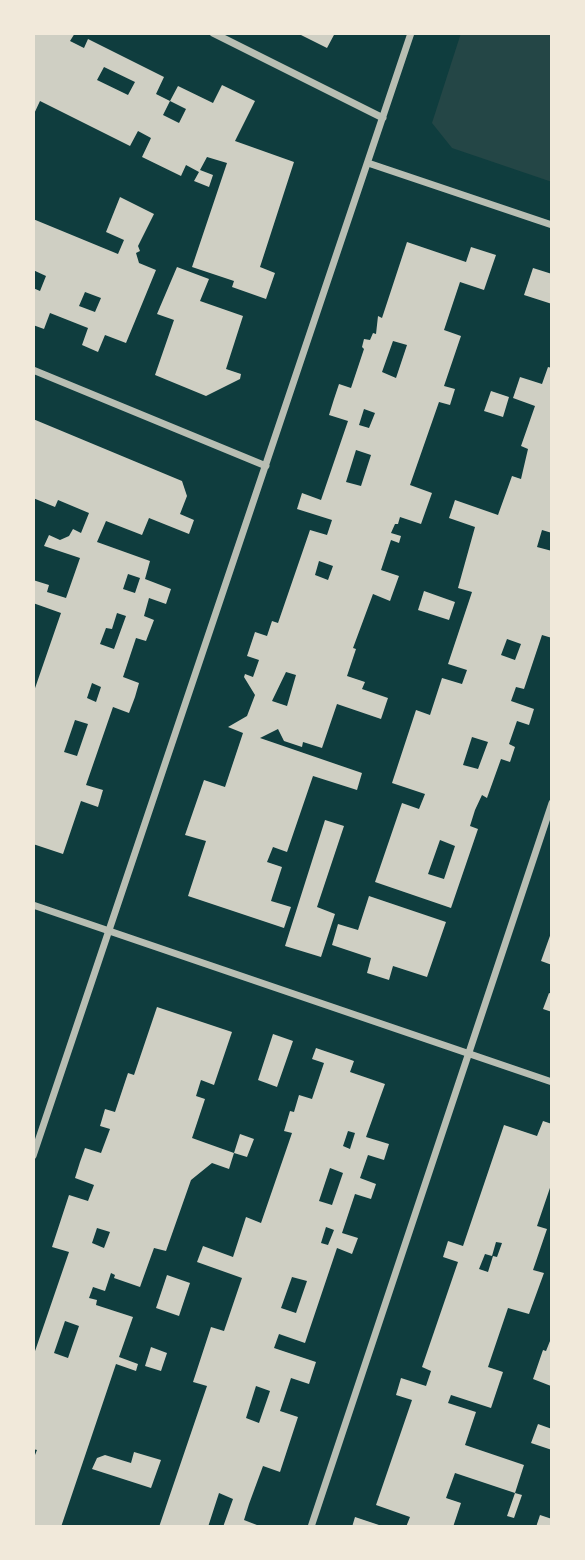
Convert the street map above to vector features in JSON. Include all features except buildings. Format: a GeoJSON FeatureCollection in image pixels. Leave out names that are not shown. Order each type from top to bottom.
{"type":"FeatureCollection","features":[{"type":"Feature","properties":{"kind":"street"},"geometry":{"type":"LineString","coordinates":[[213,33],[383,118]]}},
{"type":"Feature","properties":{"kind":"street"},"geometry":{"type":"LineString","coordinates":[[33,1156],[411,33]]}},
{"type":"Feature","properties":{"kind":"street"},"geometry":{"type":"LineString","coordinates":[[368,163],[552,225]]}},
{"type":"Feature","properties":{"kind":"street"},"geometry":{"type":"LineString","coordinates":[[33,370],[266,466]]}},
{"type":"Feature","properties":{"kind":"street"},"geometry":{"type":"LineString","coordinates":[[311,1527],[552,803]]}},
{"type":"Feature","properties":{"kind":"street"},"geometry":{"type":"LineString","coordinates":[[33,905],[552,1082]]}},
{"type":"Feature","properties":{"kind":"shaded area"},"geometry":{"type":"Polygon","coordinates":[[[461,33],[552,33],[552,182],[452,148],[432,123],[461,33]]]}}]}
